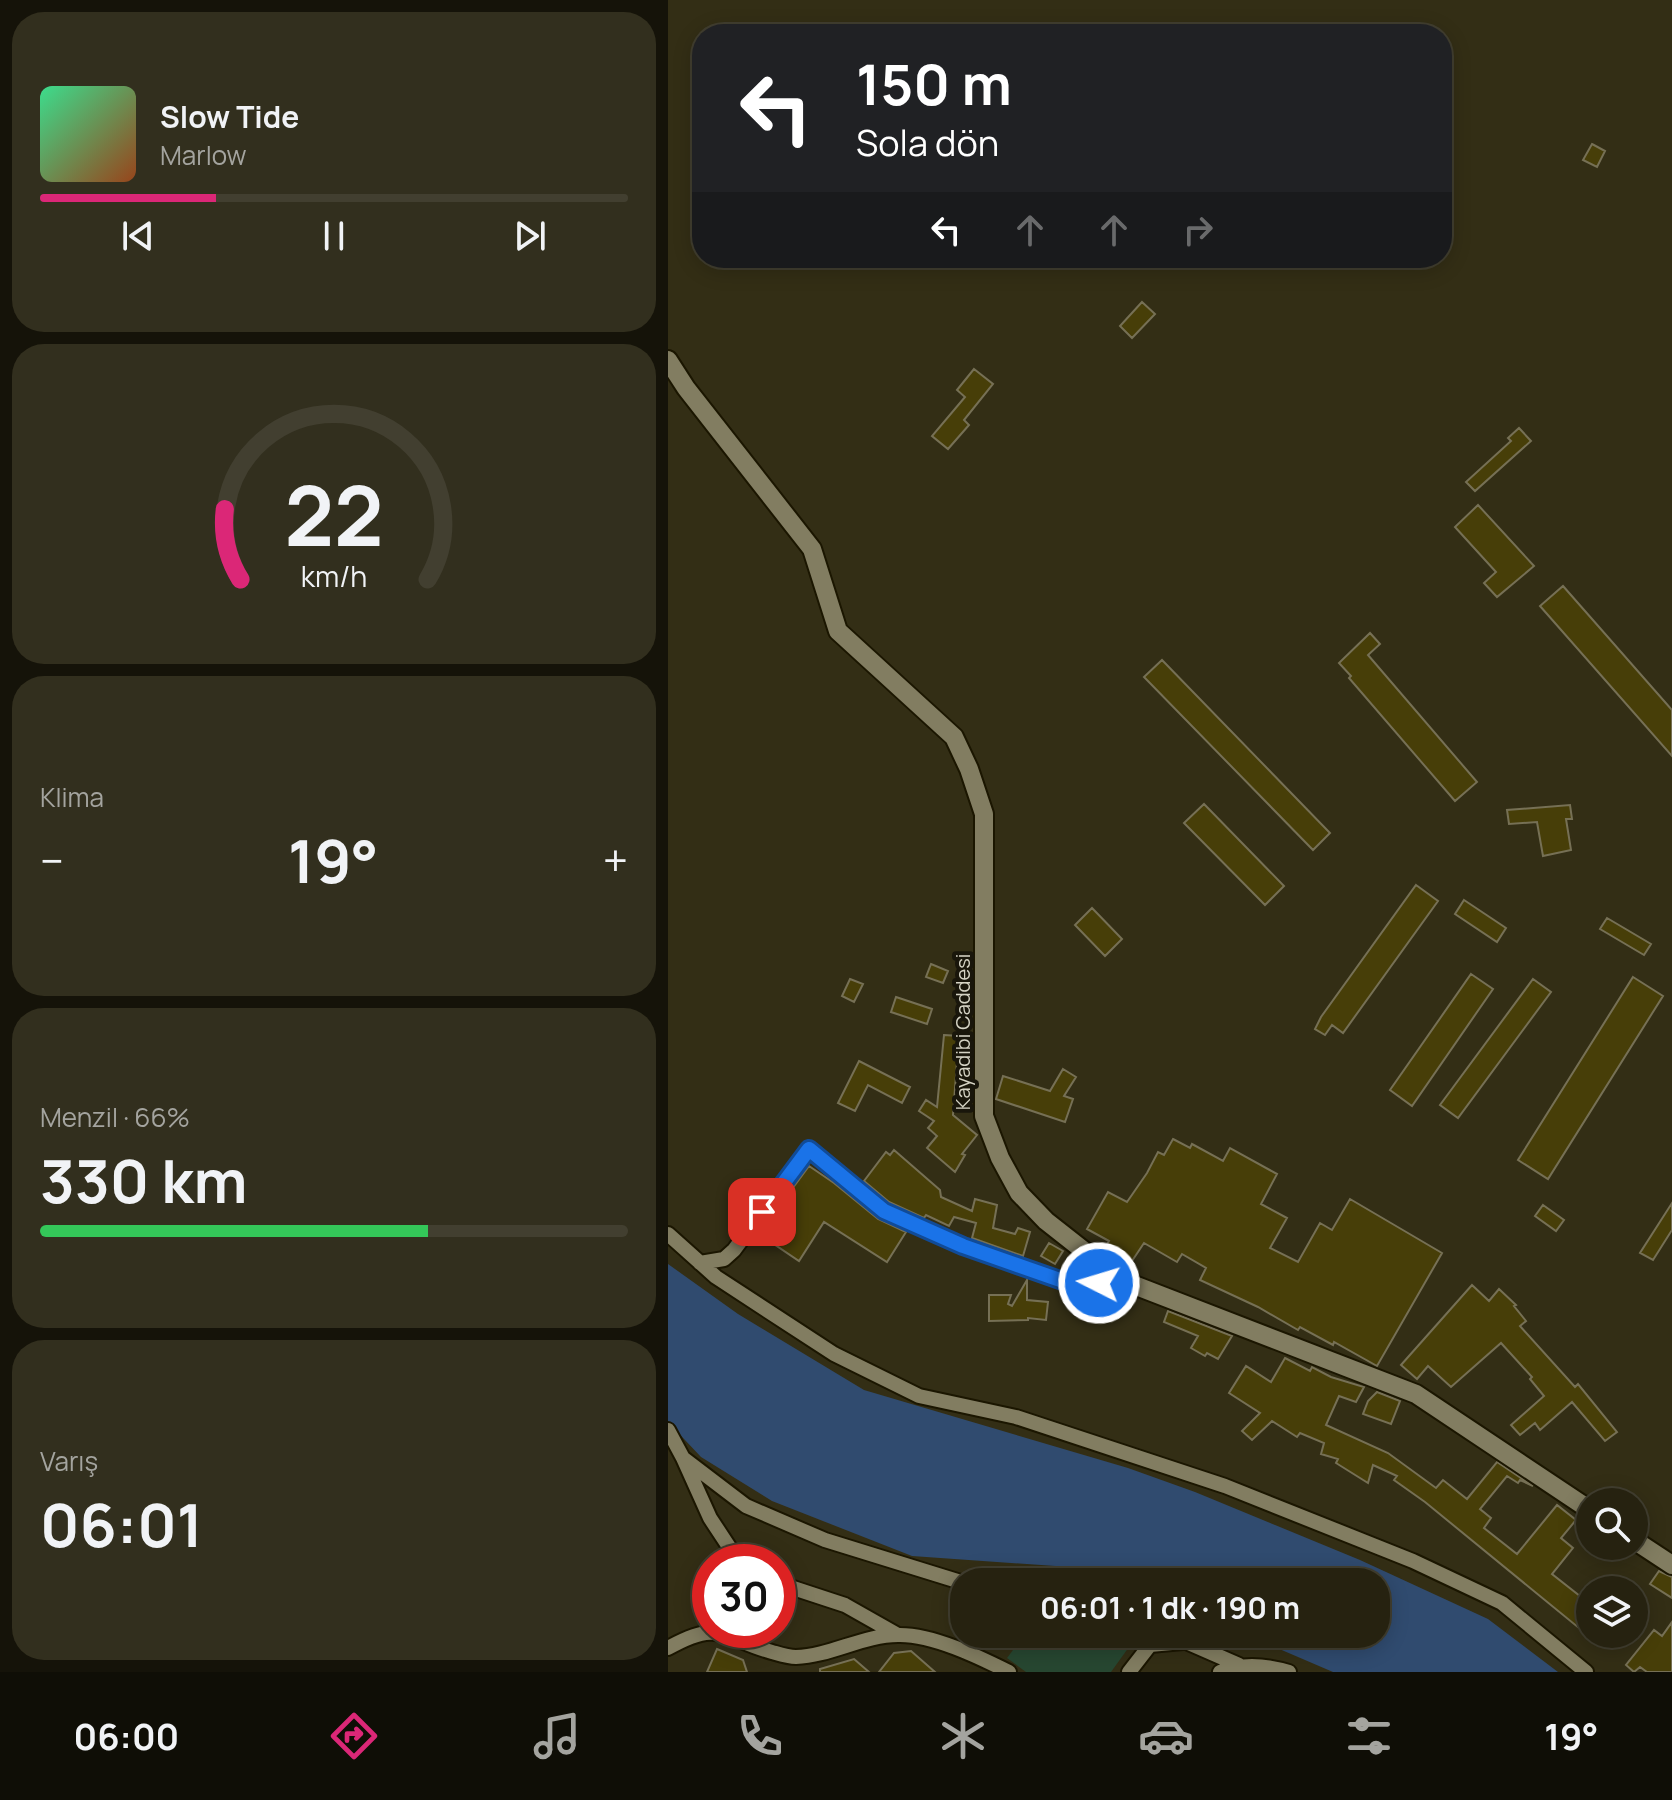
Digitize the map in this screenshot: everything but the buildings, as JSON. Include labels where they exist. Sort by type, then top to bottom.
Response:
[{"type":"street","name":"Kayadibi Caddesi","points":[[668,360],[686,388],[812,549],[838,631],[954,737],[969,769],[984,814],[984,1116],[1000,1158],[1019,1193],[1046,1221],[1121,1280],[1416,1394],[1576,1501]]},
{"type":"street","points":[[700,1263],[724,1259],[734,1250],[809,1149],[884,1211],[963,1246],[1077,1286],[1121,1280]]},
{"type":"street","points":[[668,1234],[716,1277],[834,1354],[919,1396],[1016,1417],[1210,1481],[1413,1561],[1502,1603],[1586,1672]]},
{"type":"street","points":[[668,1430],[710,1518],[727,1544]]},
{"type":"street","points":[[683,1458],[746,1506],[825,1540],[950,1579]]},
{"type":"street","points":[[1648,1549],[1672,1565]]},
{"type":"street","points":[[796,1589],[845,1605],[898,1635],[924,1639],[988,1668],[1009,1672]]},
{"type":"street","points":[[668,1648],[702,1633],[729,1634],[794,1665],[898,1635]]},
{"type":"street","points":[[1129,1672],[1148,1648]]},
{"type":"street","points":[[1199,1648],[1239,1665],[1289,1672]]},
{"type":"street","points":[[1220,1672],[1239,1665]]},
{"type":"green space","points":[[1014,1648],[1128,1648],[1111,1672],[1026,1672],[1007,1658]]},
{"type":"water","points":[[668,1264],[738,1314],[864,1390],[1128,1468],[1195,1492],[1377,1568],[1084,1568],[912,1556],[772,1501],[701,1457],[668,1422]]},
{"type":"water","points":[[1390,1574],[1488,1619],[1558,1672],[1333,1672],[1277,1648],[1390,1648]]},
{"type":"route","points":[[762,1212],[809,1149],[884,1211],[963,1246],[1077,1286],[1099,1283]]}]
